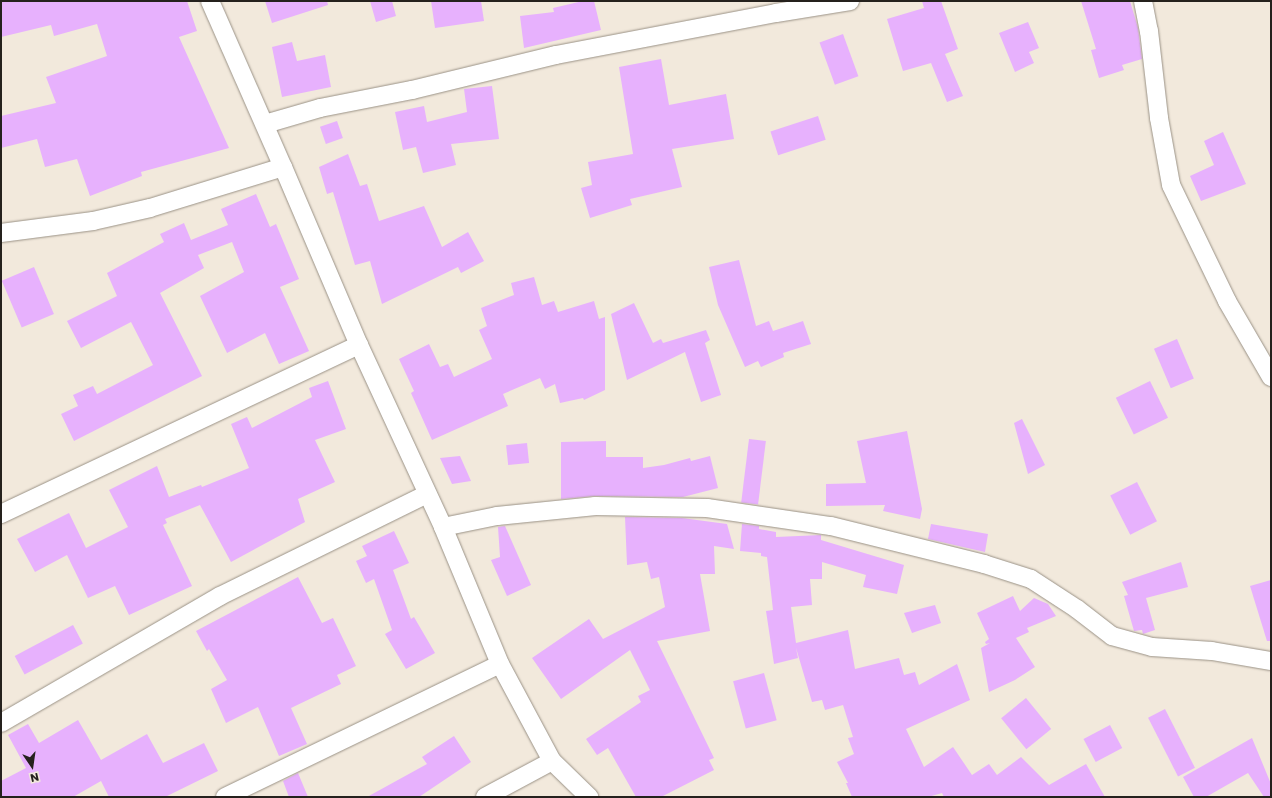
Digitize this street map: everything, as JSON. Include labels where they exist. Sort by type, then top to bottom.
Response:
[{"type":"street","points":[[210,1],[265,124],[359,344],[443,527],[500,664],[552,761],[589,797]]},
{"type":"street","points":[[265,124],[320,108],[412,90],[556,55],[776,13],[850,1]]},
{"type":"street","points":[[1143,1],[1149,31],[1160,118],[1171,184],[1227,301],[1271,377]]},
{"type":"street","points":[[1,233],[93,221],[150,208],[283,167]]},
{"type":"street","points":[[1,514],[359,344]]},
{"type":"street","points":[[1,724],[220,596],[427,494]]},
{"type":"street","points":[[443,527],[497,516],[595,506],[707,508],[831,526],[984,564],[1031,579],[1077,609],[1112,636],[1152,647],[1212,651],[1271,661]]},
{"type":"street","points":[[225,797],[500,664]]},
{"type":"street","points":[[485,797],[552,761]]},
{"type":"building","points":[[1,1],[187,1],[197,31],[179,37],[229,148],[141,172],[142,176],[90,196],[77,159],[45,167],[37,139],[1,148],[1,116],[56,103],[46,77],[107,56],[97,24],[54,36],[51,25],[1,37]]},
{"type":"building","points":[[265,1],[327,1],[328,5],[272,23]]},
{"type":"building","points":[[370,1],[392,1],[396,16],[376,22]]},
{"type":"building","points":[[431,1],[481,1],[484,21],[435,28]]},
{"type":"building","points":[[583,1],[594,1],[601,30],[524,48],[520,16],[554,12],[553,8]]},
{"type":"building","points":[[922,1],[941,1],[958,49],[945,54],[963,96],[947,102],[931,63],[903,71],[887,19],[924,8]]},
{"type":"building","points":[[1081,1],[1130,1],[1138,28],[1142,59],[1122,65],[1124,70],[1099,78],[1091,50],[1096,49]]},
{"type":"building","points":[[1028,22],[1039,48],[1029,52],[1034,63],[1015,72],[999,33]]},
{"type":"building","points":[[843,34],[858,76],[835,85],[820,43]]},
{"type":"building","points":[[292,42],[297,61],[325,55],[331,87],[282,97],[272,47]]},
{"type":"building","points":[[661,59],[669,105],[726,94],[734,139],[672,149],[682,187],[630,199],[632,205],[590,218],[581,188],[592,185],[588,162],[633,154],[619,67]]},
{"type":"building","points":[[492,86],[499,139],[451,144],[456,165],[423,173],[416,147],[403,150],[395,112],[424,106],[427,122],[467,112],[464,89]]},
{"type":"building","points":[[818,116],[826,140],[778,155],[770,131]]},
{"type":"building","points":[[337,121],[343,138],[326,144],[320,127]]},
{"type":"building","points":[[1223,132],[1246,184],[1201,201],[1190,176],[1214,165],[1204,141]]},
{"type":"building","points":[[348,154],[360,186],[367,184],[379,221],[424,206],[442,247],[468,232],[484,261],[461,273],[458,267],[382,304],[370,261],[355,265],[333,192],[327,194],[319,167]]},
{"type":"building","points":[[256,194],[270,227],[276,224],[299,279],[280,287],[309,351],[279,364],[265,333],[227,353],[200,296],[244,272],[232,242],[198,255],[204,268],[160,293],[202,376],[74,441],[61,414],[78,406],[73,395],[93,386],[97,394],[153,365],[131,322],[81,348],[67,321],[117,296],[107,273],[164,242],[160,234],[184,223],[191,240],[228,225],[221,209]]},
{"type":"building","points":[[739,260],[756,326],[769,321],[773,331],[803,321],[811,344],[783,353],[784,357],[761,367],[758,361],[745,367],[718,305],[709,267]]},
{"type":"building","points":[[34,267],[54,314],[22,328],[2,281]]},
{"type":"building","points":[[534,277],[542,305],[554,301],[558,312],[594,301],[599,319],[605,317],[605,390],[584,400],[583,398],[560,403],[555,384],[545,389],[540,378],[503,394],[508,406],[432,440],[411,393],[414,391],[399,359],[429,344],[440,367],[448,364],[454,377],[492,359],[479,330],[487,326],[481,308],[514,295],[511,283]]},
{"type":"building","points":[[634,303],[653,343],[661,339],[663,343],[706,330],[710,340],[705,343],[721,395],[701,402],[685,352],[627,380],[611,314]]},
{"type":"building","points":[[1177,339],[1194,379],[1171,388],[1154,349]]},
{"type":"building","points":[[328,381],[346,429],[315,440],[335,482],[298,499],[305,522],[231,562],[200,505],[165,519],[167,523],[163,525],[192,586],[129,615],[115,586],[88,598],[67,555],[35,572],[17,539],[69,513],[86,548],[128,527],[109,490],[157,466],[169,497],[201,485],[202,487],[249,468],[231,424],[247,417],[252,428],[312,397],[309,388]]},
{"type":"building","points":[[1150,381],[1168,418],[1134,435],[1116,398]]},
{"type":"building","points":[[1022,419],[1045,465],[1028,474],[1014,423]]},
{"type":"building","points":[[907,431],[922,509],[920,519],[883,511],[885,505],[826,506],[826,484],[866,483],[857,441]]},
{"type":"building","points":[[749,439],[766,441],[758,505],[741,503]]},
{"type":"building","points":[[606,441],[606,457],[643,457],[643,468],[664,465],[690,458],[691,461],[710,456],[718,488],[683,497],[595,496],[561,499],[561,442]]},
{"type":"building","points":[[527,443],[529,463],[508,465],[506,445]]},
{"type":"building","points":[[460,456],[471,481],[452,484],[440,458]]},
{"type":"building","points":[[1137,482],[1157,521],[1130,535],[1110,496]]},
{"type":"building","points":[[625,517],[682,518],[727,524],[734,549],[714,546],[715,574],[700,574],[710,631],[657,641],[714,758],[709,760],[714,770],[661,797],[636,797],[608,748],[597,755],[586,739],[641,702],[638,696],[650,690],[630,650],[561,699],[532,658],[589,619],[603,639],[665,607],[659,577],[651,579],[647,562],[627,565]]},
{"type":"building","points":[[742,524],[759,526],[759,529],[776,532],[776,537],[821,535],[821,540],[904,565],[897,594],[863,587],[866,575],[822,562],[822,579],[810,579],[812,605],[791,607],[796,643],[848,630],[855,669],[899,658],[904,675],[915,672],[919,685],[957,664],[970,700],[906,729],[924,767],[953,747],[972,775],[989,764],[997,775],[1021,757],[1049,785],[1086,764],[1105,797],[944,797],[942,793],[928,797],[852,797],[846,783],[848,783],[837,762],[854,754],[848,738],[853,737],[843,705],[825,710],[822,700],[812,702],[796,648],[798,658],[774,664],[766,611],[773,610],[767,557],[761,556],[761,553],[740,551]]},
{"type":"building","points":[[931,524],[988,534],[985,552],[928,539]]},
{"type":"building","points":[[505,526],[531,585],[507,596],[491,560],[500,557],[498,527]]},
{"type":"building","points":[[394,531],[409,563],[393,570],[411,619],[414,617],[435,653],[406,669],[385,634],[392,630],[374,579],[366,583],[356,561],[367,556],[362,546]]},
{"type":"building","points":[[1181,562],[1188,587],[1146,598],[1155,630],[1143,634],[1142,630],[1134,631],[1124,596],[1128,595],[1122,582]]},
{"type":"building","points":[[298,577],[322,623],[333,618],[356,666],[337,675],[341,684],[291,708],[307,744],[279,756],[258,707],[226,723],[211,689],[227,680],[209,649],[207,651],[196,631]]},
{"type":"building","points":[[1271,580],[1271,641],[1267,641],[1250,586]]},
{"type":"building","points":[[1013,596],[1020,611],[1034,598],[1048,604],[1056,616],[1027,628],[1029,632],[1016,638],[1035,667],[1015,680],[989,692],[981,648],[990,643],[986,644],[985,642],[989,639],[977,613]]},
{"type":"building","points":[[935,605],[941,623],[912,633],[904,613]]},
{"type":"building","points":[[73,625],[83,644],[25,675],[15,656]]},
{"type":"building","points":[[764,673],[777,720],[746,729],[733,681]]},
{"type":"building","points":[[1026,698],[1051,729],[1026,749],[1001,718]]},
{"type":"building","points":[[1165,709],[1195,768],[1178,776],[1148,718]]},
{"type":"building","points":[[78,720],[101,760],[147,734],[163,763],[204,743],[218,771],[165,797],[109,797],[101,781],[73,797],[1,797],[1,781],[26,768],[8,735],[28,724],[39,743]]},
{"type":"building","points":[[1110,725],[1122,748],[1096,762],[1084,739]]},
{"type":"building","points":[[454,736],[471,762],[419,797],[367,797],[427,764],[422,757]]},
{"type":"building","points":[[1252,738],[1271,784],[1271,797],[1264,797],[1248,773],[1206,797],[1194,797],[1183,777]]},
{"type":"building","points":[[298,773],[308,797],[289,797],[283,781]]}]
